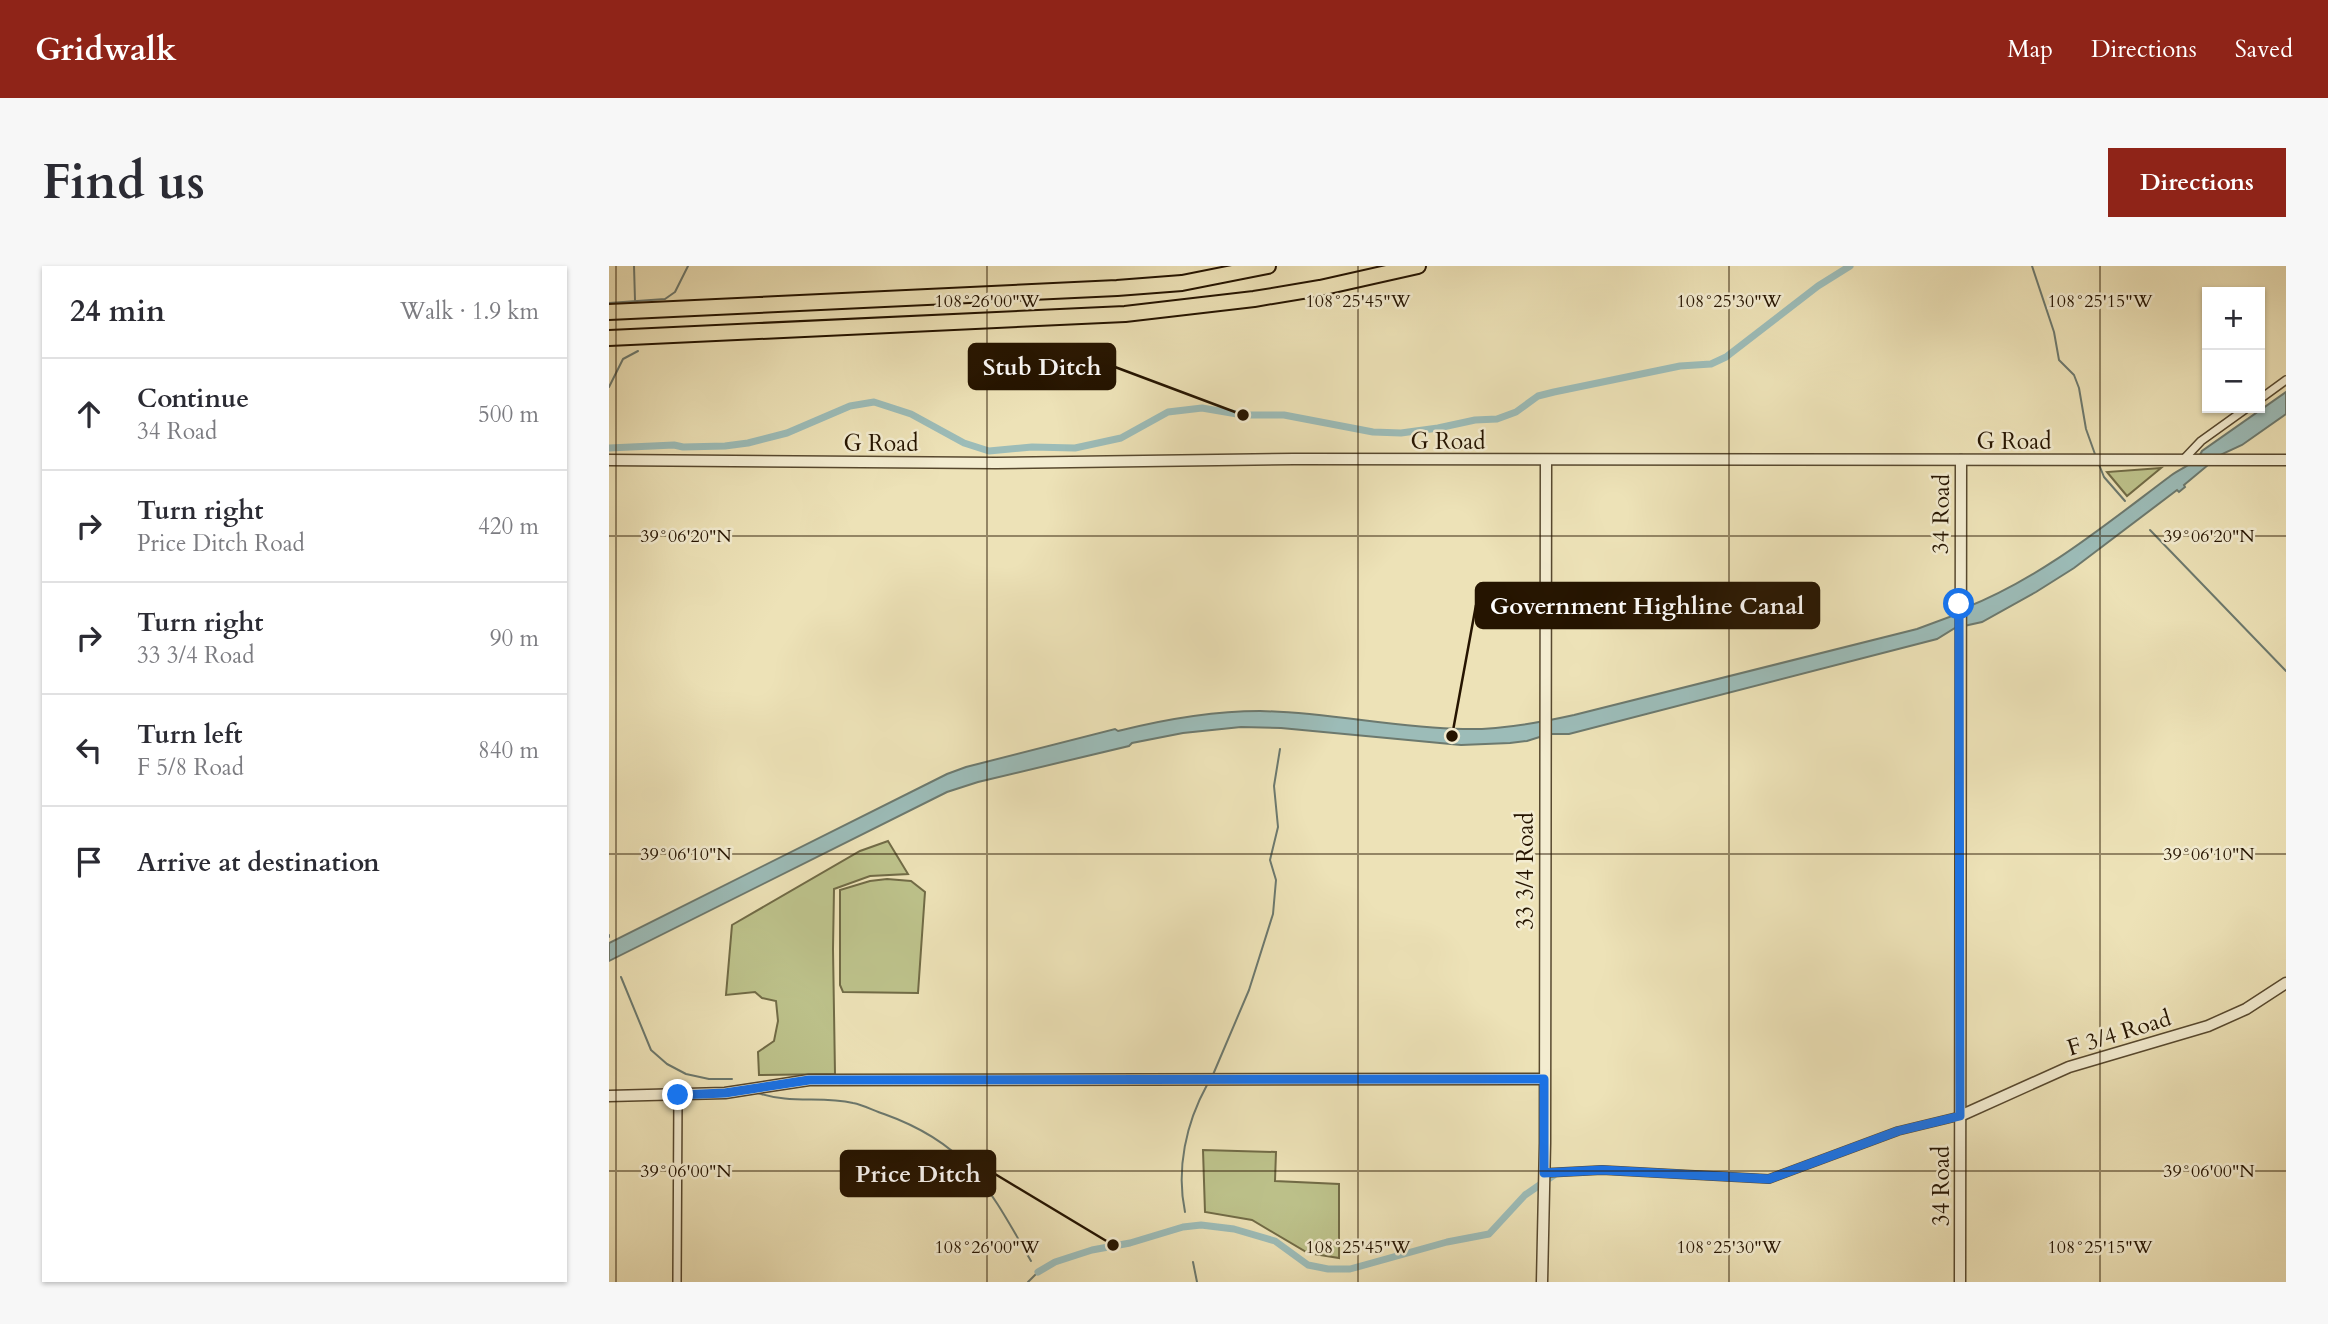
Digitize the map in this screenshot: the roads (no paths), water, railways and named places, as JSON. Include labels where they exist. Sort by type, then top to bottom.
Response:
[{"type":"highway","points":[[609,312],[1182,284],[1268,266]]},
{"type":"highway","points":[[609,338],[1125,314],[1254,299],[1320,288],[1418,266]]},
{"type":"street","points":[[2265,395],[2286,380]]},
{"type":"street","points":[[2188,460],[2201,441],[2240,413]]},
{"type":"street","name":"G Road","points":[[609,460],[983,463],[1281,459],[2286,460]]},
{"type":"street","name":"34 Road","points":[[1960,1282],[1961,460]]},
{"type":"street","name":"33 3/4 Road","points":[[1542,1282],[1546,461]]},
{"type":"street","name":"F 3/4 Road","points":[[1960,1116],[2099,1056],[2230,1018],[2286,983]]},
{"type":"street","points":[[609,1096],[725,1093],[809,1080],[1544,1079]]},
{"type":"street","points":[[677,1282],[678,1095]]},
{"type":"street","points":[[1544,1173],[1602,1170],[1769,1179],[1898,1131],[1960,1116]]},
{"type":"water","points":[[2286,392],[2286,414],[2242,445],[2220,455],[2179,492],[2177,490],[2074,568],[1982,622],[1955,628],[1937,639],[1569,734],[1549,734],[1527,741],[1461,745],[1281,728],[1241,727],[1183,733],[1132,743],[1129,746],[947,792],[609,961],[609,943],[947,774],[1115,729],[1118,731],[1171,719],[1242,711],[1311,714],[1438,728],[1505,727],[1574,715],[1917,629],[1963,612],[1965,608],[2020,582],[2046,566],[2256,413],[2265,413],[2265,407]]},
{"type":"waterway","points":[[634,266],[635,300]]},
{"type":"waterway","points":[[609,303],[665,299],[675,292],[688,266]]},
{"type":"waterway","points":[[609,448],[725,446],[748,443],[787,433],[850,406],[874,402],[911,414],[964,443],[989,451],[1032,447],[1075,448],[1121,438],[1168,412],[1202,408],[1243,415],[1284,415],[1373,432],[1401,433],[1438,428],[1475,420],[1497,419],[1516,412],[1538,396],[1554,392],[1680,366],[1711,364],[1726,357],[1818,286],[1850,266]]},
{"type":"waterway","points":[[2032,266],[2054,332],[2059,360],[2074,375],[2079,388],[2086,429],[2096,457]]},
{"type":"waterway","points":[[609,387],[623,359],[638,351]]},
{"type":"waterway","points":[[2098,462],[2104,477],[2125,501]]},
{"type":"waterway","points":[[2150,530],[2286,671]]},
{"type":"waterway","points":[[1212,1077],[1249,990],[1273,914],[1276,880],[1270,860],[1278,827],[1274,786],[1280,749]]},
{"type":"waterway","points":[[621,977],[651,1050],[667,1064],[686,1074],[709,1079],[732,1079]]},
{"type":"waterway","points":[[1185,1212],[1182,1163],[1193,1115],[1207,1085]]},
{"type":"waterway","points":[[758,1093],[782,1098],[857,1104],[913,1126],[937,1139],[956,1154],[988,1190],[1031,1261]]},
{"type":"waterway","points":[[1038,1272],[1055,1262],[1092,1250],[1201,1225],[1234,1229],[1275,1241],[1308,1265],[1350,1269],[1447,1242],[1489,1234],[1525,1195],[1554,1175]]},
{"type":"waterway","points":[[1193,1262],[1197,1282]]},
{"type":"waterway","points":[[1028,1282],[1038,1272]]},
{"type":"place","name":"Stub Ditch","points":[[1243,415]]},
{"type":"place","name":"Government Highline Canal","points":[[1452,736]]},
{"type":"place","name":"Price Ditch","points":[[1113,1245]]}]
